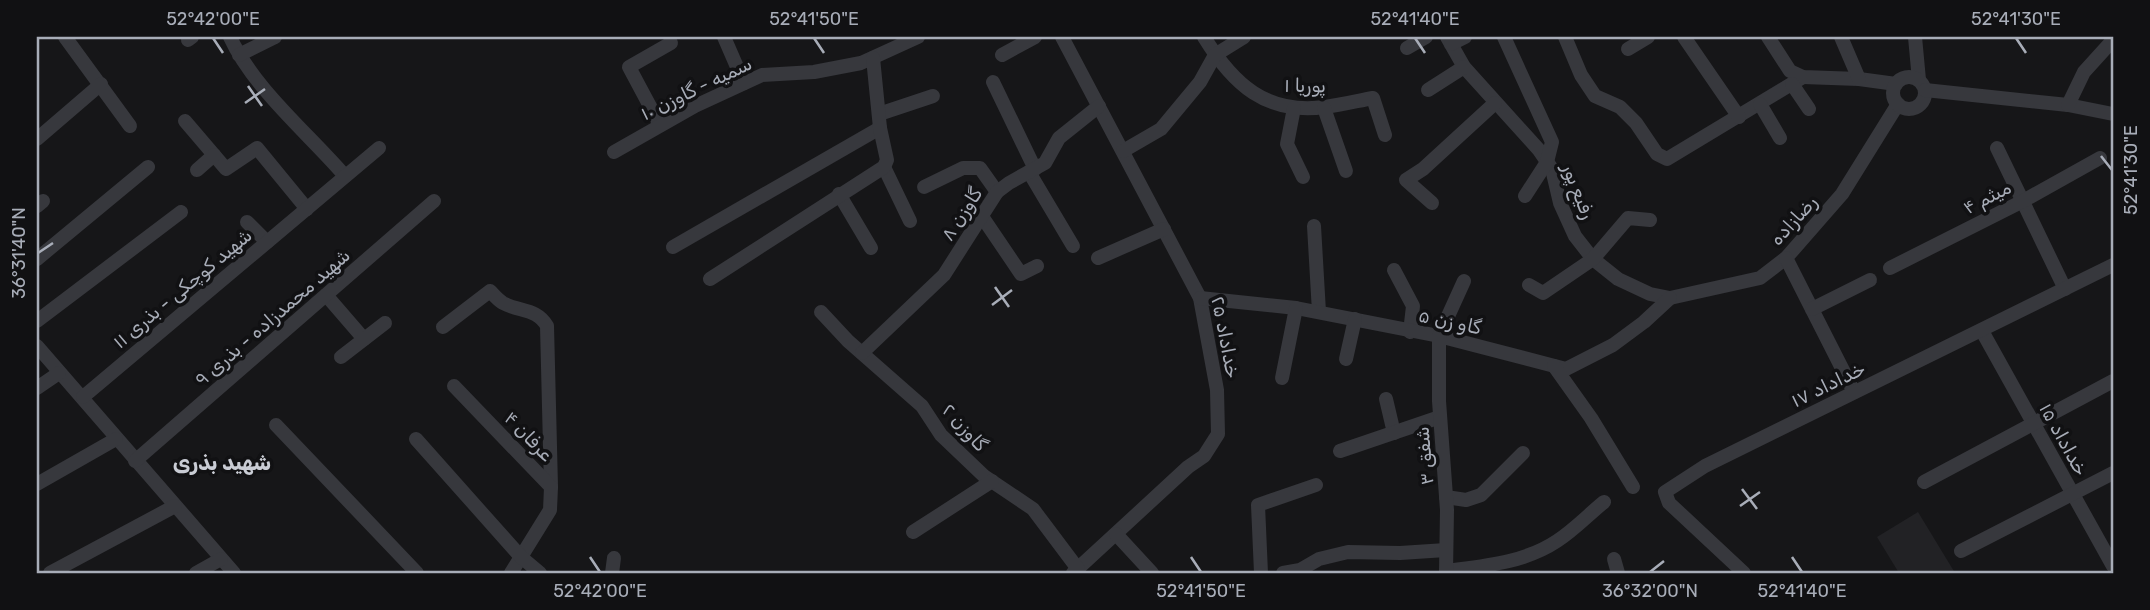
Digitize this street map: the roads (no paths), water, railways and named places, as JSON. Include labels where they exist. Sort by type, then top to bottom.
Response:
[{"type":"street","points":[[65,37],[130,125]]},
{"type":"street","points":[[230,37],[239,55],[281,107],[345,176]]},
{"type":"street","points":[[239,55],[275,37]]},
{"type":"street","points":[[724,37],[744,83]]},
{"type":"street","name":"سمیه - گاوزن ۱۰","points":[[614,152],[695,106],[762,75],[814,72],[861,63],[918,37]]},
{"type":"street","points":[[1002,55],[1035,37]]},
{"type":"street","name":"خداداد ۲۵","points":[[1062,37],[1200,298],[1217,390],[1218,434],[1205,456],[1188,467],[1075,571]]},
{"type":"street","name":"پوریا ۱","points":[[1203,37],[1241,86],[1269,103],[1294,108],[1324,108],[1373,98],[1385,135]]},
{"type":"street","points":[[1123,151],[1161,129],[1200,82],[1215,55],[1244,37]]},
{"type":"street","points":[[1407,48],[1426,37]]},
{"type":"street","points":[[1449,41],[1465,37]]},
{"type":"street","points":[[1504,37],[1552,142],[1547,162],[1525,196]]},
{"type":"street","points":[[1565,37],[1581,75],[1595,96],[1620,107],[1636,123],[1657,154],[1667,159],[1797,81],[1859,79],[1896,84],[1907,77],[1922,85],[2068,105],[2113,114]]},
{"type":"street","points":[[1628,49],[1648,37]]},
{"type":"street","points":[[1684,37],[1739,117]]},
{"type":"street","points":[[1769,37],[1797,81],[1809,109]]},
{"type":"street","points":[[1841,37],[1859,79]]},
{"type":"street","points":[[1896,84],[1894,94],[1898,104],[1904,108],[1917,107],[1925,97],[1915,37]]},
{"type":"street","points":[[2068,105],[2084,72],[2113,40]]},
{"type":"street","name":"رفیع پور","points":[[1449,41],[1464,67],[1539,150],[1552,169],[1560,203],[1575,236],[1593,259],[1618,279],[1650,294],[1670,298]]},
{"type":"street","points":[[660,125],[629,67],[671,43]]},
{"type":"street","points":[[710,279],[884,167],[887,160],[873,58]]},
{"type":"street","points":[[1428,90],[1464,67]]},
{"type":"street","points":[[993,82],[1032,171],[1073,246]]},
{"type":"street","points":[[37,139],[101,84]]},
{"type":"street","points":[[673,247],[880,121],[933,96]]},
{"type":"street","points":[[1432,203],[1406,180],[1423,169],[1495,103]]},
{"type":"street","points":[[1760,104],[1780,138]]},
{"type":"street","name":"رضازاده","points":[[1670,298],[1760,278],[1786,258],[1842,194],[1898,104]]},
{"type":"street","name":"گاوزن ۸","points":[[862,353],[944,275],[997,192],[1045,163],[1059,138],[1098,106]]},
{"type":"street","points":[[1294,108],[1287,144],[1303,177]]},
{"type":"street","points":[[1324,108],[1346,171]]},
{"type":"street","points":[[185,121],[226,169],[257,148],[307,209]]},
{"type":"street","name":"شهید کوچکی - بذری ۱۱","points":[[83,397],[379,148]]},
{"type":"street","points":[[1997,148],[2065,289]]},
{"type":"street","points":[[197,170],[214,155]]},
{"type":"street","name":"میثم ۴","points":[[1890,268],[2023,201],[2100,158]]},
{"type":"street","points":[[37,259],[148,167]]},
{"type":"street","points":[[884,167],[910,221]]},
{"type":"street","points":[[924,187],[963,168],[980,168],[997,192]]},
{"type":"street","points":[[839,194],[871,248]]},
{"type":"street","name":"شهید محمدزاده - بذری ۹","points":[[135,461],[434,201]]},
{"type":"street","points":[[37,321],[181,212]]},
{"type":"street","points":[[981,215],[1021,274],[1037,266]]},
{"type":"street","points":[[1529,285],[1543,293],[1593,259],[1628,218],[1650,220]]},
{"type":"street","points":[[247,222],[267,242]]},
{"type":"street","points":[[1314,226],[1319,312]]},
{"type":"street","points":[[1098,258],[1164,229]]},
{"type":"street","points":[[1786,258],[1854,392]]},
{"type":"street","name":"خداداد ۱۷","points":[[1744,573],[1669,503],[1665,492],[1705,466],[2113,265]]},
{"type":"street","points":[[1394,270],[1413,306],[1410,332]]},
{"type":"street","points":[[1812,309],[1870,279]]},
{"type":"street","points":[[1439,337],[1464,281]]},
{"type":"street","points":[[443,327],[490,291],[503,303],[535,313],[543,319],[547,326],[551,486]]},
{"type":"street","points":[[326,295],[364,339]]},
{"type":"street","name":"گاو زن ۵","points":[[1200,298],[1296,307],[1439,337],[1566,369],[1613,345],[1670,298]]},
{"type":"street","points":[[1282,378],[1296,307]]},
{"type":"street","name":"گاوزن ۲","points":[[821,312],[922,407],[941,435],[992,481],[1033,509],[1075,571]]},
{"type":"street","points":[[1346,359],[1355,320]]},
{"type":"street","points":[[341,357],[385,323]]},
{"type":"street","name":"خداداد ۱۵","points":[[1982,331],[2113,566]]},
{"type":"street","name":"شفق ۳","points":[[1439,337],[1440,417],[1446,497],[1446,572]]},
{"type":"street","points":[[37,346],[234,573]]},
{"type":"street","points":[[1554,366],[1591,418],[1633,487]]},
{"type":"street","points":[[37,388],[59,373]]},
{"type":"street","points":[[1924,482],[2113,381]]},
{"type":"street","name":"عرفان ۴","points":[[454,386],[551,486],[550,510],[511,573]]},
{"type":"street","points":[[1386,399],[1394,433]]},
{"type":"street","points":[[1340,451],[1440,417]]},
{"type":"street","points":[[276,425],[417,573]]},
{"type":"street","points":[[37,484],[116,439]]},
{"type":"street","points":[[416,439],[521,556],[540,573]]},
{"type":"street","points":[[1446,497],[1466,500],[1480,495],[1522,453]]},
{"type":"street","points":[[1961,551],[2113,473]]},
{"type":"street","points":[[913,532],[992,481]]},
{"type":"street","points":[[1261,573],[1258,505],[1316,485]]},
{"type":"street","points":[[1446,572],[1504,563],[1535,553],[1558,540],[1604,502]]},
{"type":"street","points":[[50,573],[175,506]]},
{"type":"street","points":[[1116,534],[1152,573]]},
{"type":"street","points":[[1283,573],[1300,570],[1319,559],[1348,552],[1446,550]]},
{"type":"street","points":[[1328,557],[1331,573]]},
{"type":"street","points":[[612,573],[614,558]]},
{"type":"street","points":[[196,573],[221,559]]},
{"type":"street","points":[[1614,559],[1618,573]]},
{"type":"district","name":"شهید بذری","points":[[222,463]]}]
